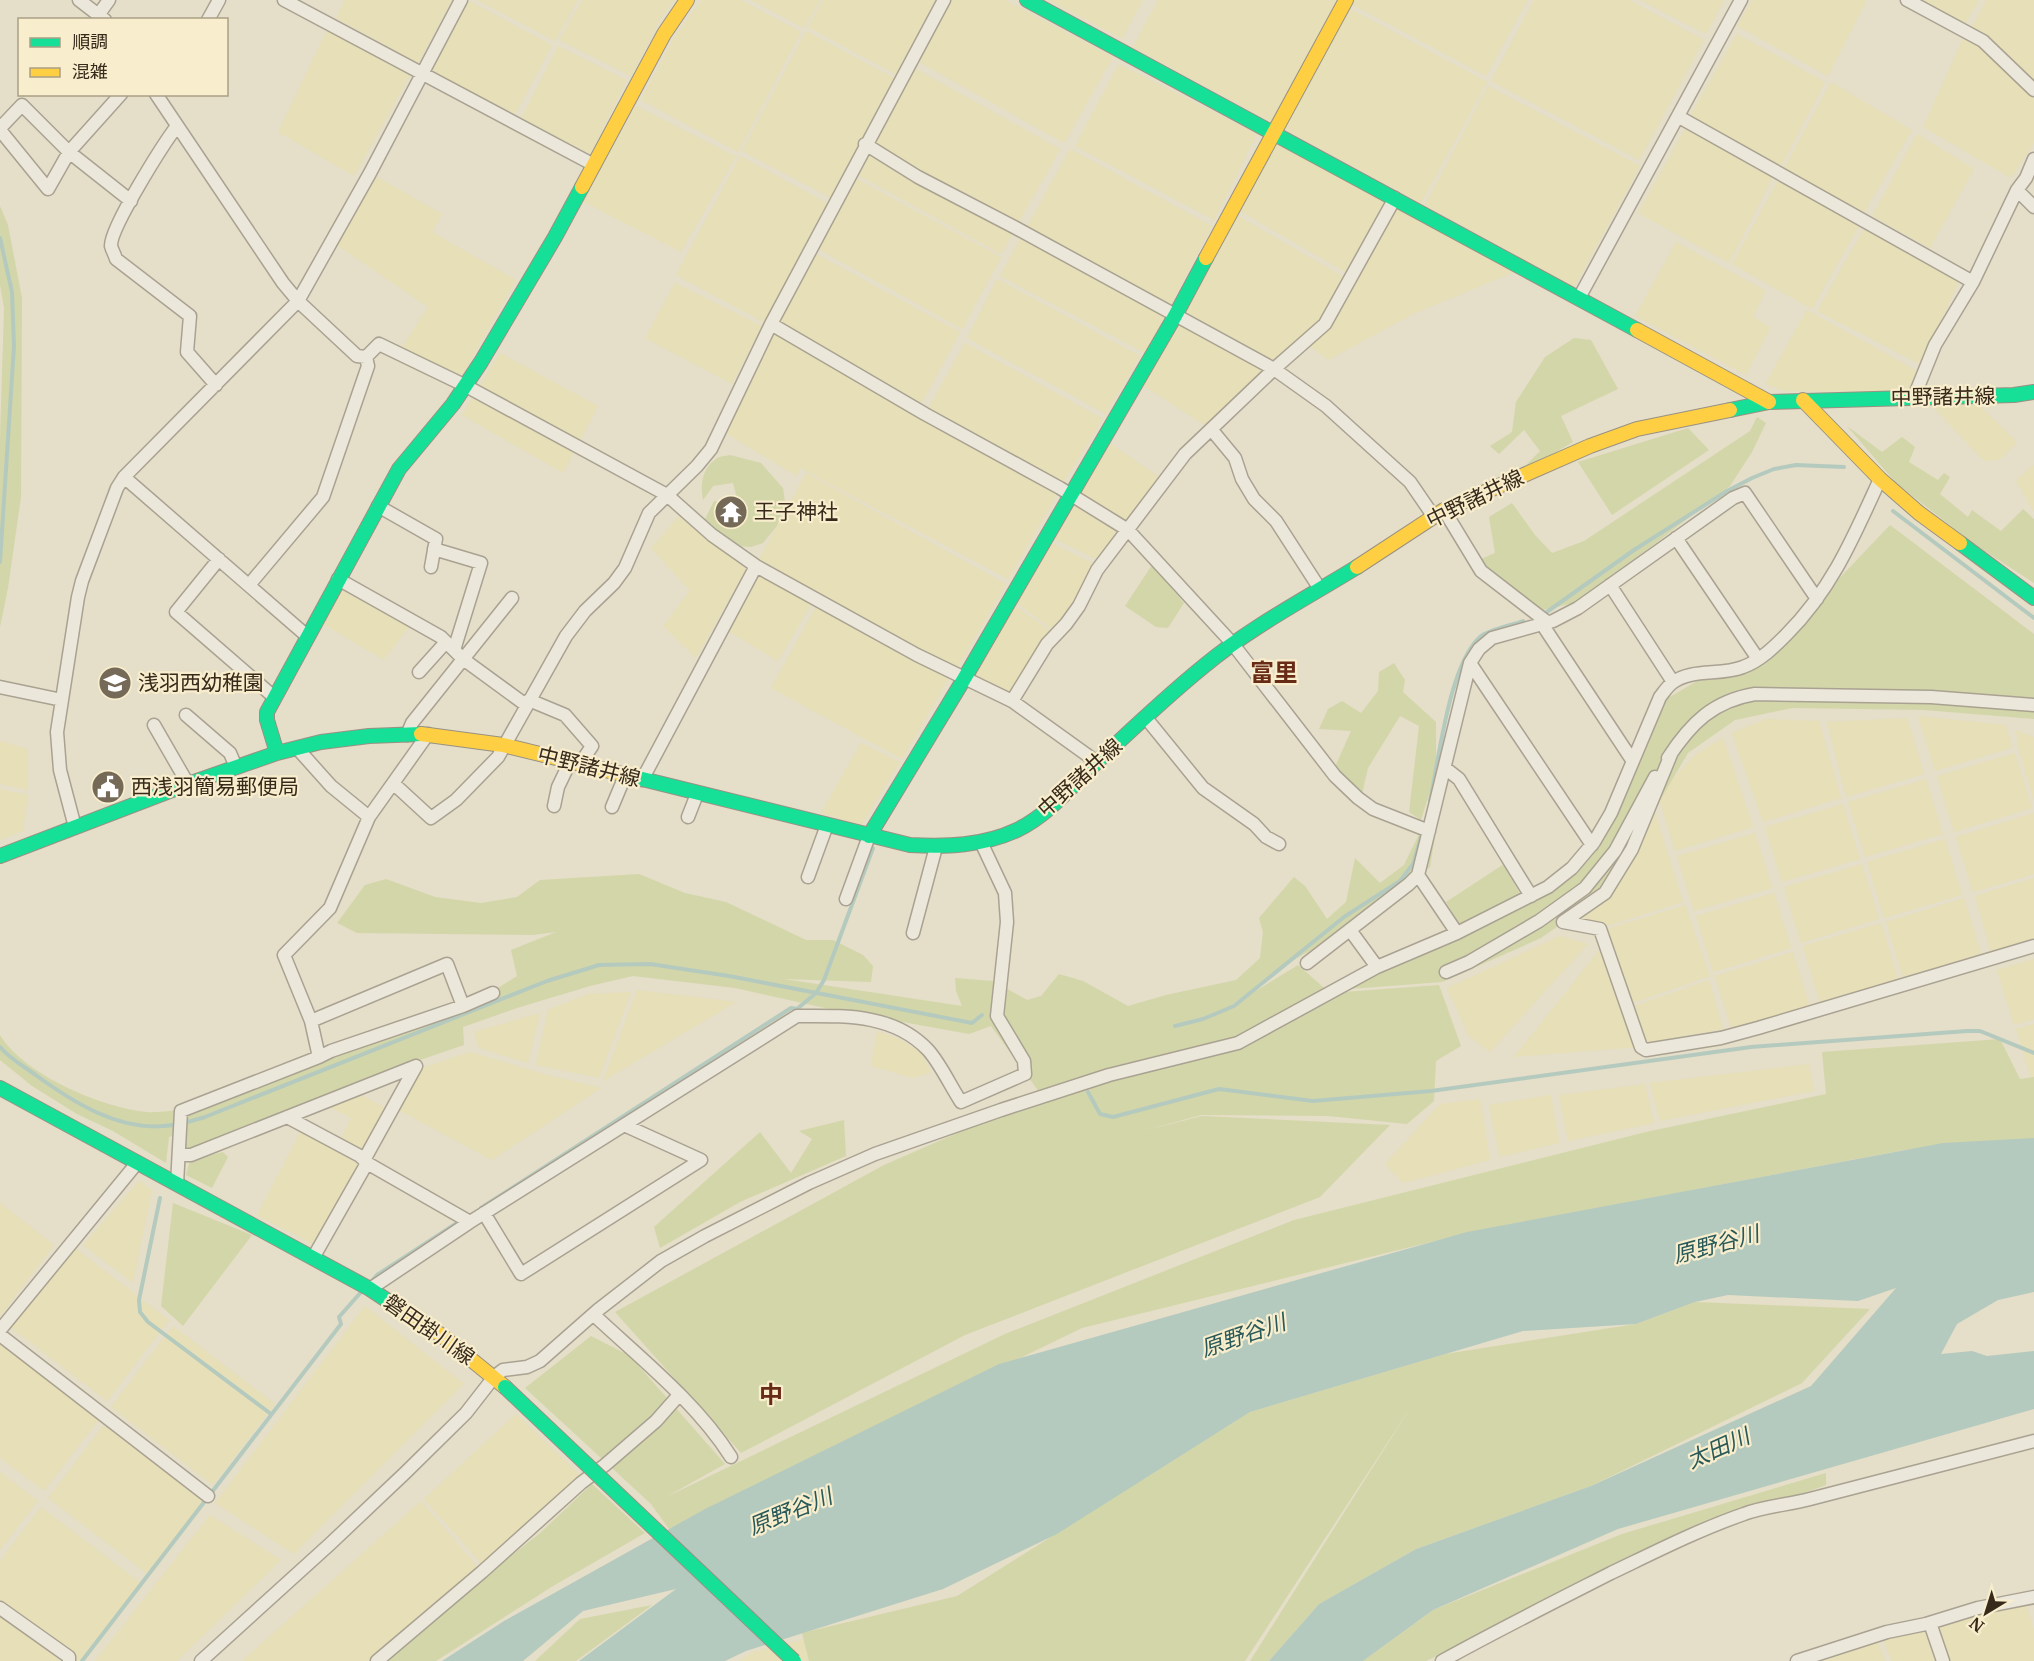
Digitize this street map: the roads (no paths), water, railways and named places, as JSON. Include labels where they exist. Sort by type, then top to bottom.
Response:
[{"type":"main road","points":[[277,753],[267,720],[267,712],[338,579],[399,470],[466,386],[555,237],[664,34],[687,0]]},
{"type":"main road","points":[[1027,0],[1769,402]]},
{"type":"main road","points":[[869,836],[964,679],[1175,316],[1346,0]]},
{"type":"main road","name":"中野諸井線","points":[[0,856],[188,784],[277,753],[330,741],[428,734],[503,745],[910,845],[936,847],[981,842],[1017,830],[1046,812],[1097,762],[1232,643],[1439,514],[1590,446],[1637,429],[1769,402],[2014,395],[2034,392]]},
{"type":"main road","points":[[1803,400],[1880,479],[1919,513],[2034,598]]},
{"type":"main road","name":"磐田掛川線","points":[[0,1088],[370,1288],[441,1335],[505,1387],[794,1661]]},
{"type":"street","points":[[79,0],[102,17],[109,0]]},
{"type":"street","points":[[209,18],[219,0]]},
{"type":"street","points":[[284,0],[594,165]]},
{"type":"street","points":[[75,827],[60,770],[57,732],[82,581],[117,488],[123,477],[298,301],[370,172],[460,0]]},
{"type":"street","points":[[394,784],[431,818],[456,800],[498,756],[566,636],[585,611],[625,568],[649,513],[697,466],[711,448],[771,324],[865,144],[944,0]]},
{"type":"street","points":[[1578,298],[1742,0]]},
{"type":"street","points":[[1907,0],[1983,41],[2034,90]]},
{"type":"street","points":[[119,96],[69,152],[48,189],[0,129],[22,105],[69,152],[131,201]]},
{"type":"street","points":[[162,98],[177,126],[283,283],[298,301],[357,356],[366,357]]},
{"type":"street","points":[[1679,117],[1973,282]]},
{"type":"street","points":[[177,126],[158,151],[115,230],[111,244],[116,259],[190,316],[187,352],[216,385]]},
{"type":"street","points":[[865,144],[918,177],[1274,369],[1326,406],[1410,482],[1439,514],[1481,572],[1544,623],[1632,760]]},
{"type":"street","points":[[1914,397],[1935,345],[1973,282],[2034,159]]},
{"type":"street","points":[[2017,190],[2034,207]]},
{"type":"street","points":[[1012,701],[1047,644],[1079,606],[1097,570],[1185,454],[1325,324],[1395,198]]},
{"type":"street","points":[[771,324],[1128,530],[1232,643],[1342,782],[1373,809],[1426,830]]},
{"type":"street","points":[[366,357],[379,344],[466,386],[667,495],[712,535],[756,566],[964,679],[1012,701],[1097,762]]},
{"type":"street","points":[[249,585],[322,497],[368,366],[366,357]]},
{"type":"street","points":[[1211,429],[1235,458],[1242,479],[1254,499],[1276,520],[1320,589]]},
{"type":"street","points":[[123,477],[308,636]]},
{"type":"street","points":[[203,1660],[405,1473],[466,1413],[494,1377],[503,1370],[527,1367],[540,1361],[661,1261],[809,1183],[875,1154],[1109,1075],[1238,1043],[1377,967],[1457,933],[1548,887],[1572,868],[1592,845],[1611,813],[1660,697],[1673,682],[1694,674],[1723,672],[1743,667],[1775,646],[1817,599],[1842,561],[1880,479]]},
{"type":"street","points":[[1307,963],[1410,884],[1418,874],[1426,830],[1470,663],[1479,649],[1492,638],[1544,623],[1578,608],[1732,498],[1745,493],[1817,599]]},
{"type":"street","points":[[378,506],[436,539],[431,567]]},
{"type":"street","points":[[1676,538],[1758,659]]},
{"type":"street","points":[[419,672],[450,646],[481,563],[434,549]]},
{"type":"street","points":[[219,559],[176,612],[274,697]]},
{"type":"street","points":[[642,780],[756,566]]},
{"type":"street","points":[[338,579],[428,628],[463,659],[528,703],[565,716],[592,746],[575,763],[558,787],[554,806]]},
{"type":"street","points":[[1610,585],[1673,682]]},
{"type":"street","points":[[407,735],[412,723],[512,598]]},
{"type":"street","points":[[1470,663],[1592,845]]},
{"type":"street","points":[[0,687],[62,700]]},
{"type":"street","points":[[1446,972],[1469,962],[1539,921],[1585,888],[1615,851],[1655,777],[1697,719],[1736,697],[1755,694],[1931,697],[2034,705]]},
{"type":"street","points":[[186,715],[230,753],[236,767]]},
{"type":"street","points":[[1146,718],[1203,788],[1254,824],[1266,837],[1279,844]]},
{"type":"street","points":[[154,725],[188,784]]},
{"type":"street","points":[[319,1056],[311,1021],[284,955],[330,908],[369,817],[428,734]]},
{"type":"street","points":[[297,748],[331,786],[369,817]]},
{"type":"street","points":[[1672,752],[1632,849],[1605,893],[1563,922],[1600,928],[1641,1047],[1646,1050],[1721,1038],[2034,946]]},
{"type":"street","points":[[1444,768],[1459,779],[1531,896]]},
{"type":"street","points":[[612,807],[625,776]]},
{"type":"street","points":[[688,817],[697,794]]},
{"type":"street","points":[[808,877],[827,825]]},
{"type":"street","points":[[846,899],[869,836]]},
{"type":"street","points":[[370,1288],[483,1213],[797,1016],[853,1016],[899,1027],[929,1051],[961,1102],[1025,1074],[1024,1061],[997,1016],[1007,922],[1005,893],[981,842]]},
{"type":"street","points":[[913,933],[936,847]]},
{"type":"street","points":[[1418,874],[1457,933]]},
{"type":"street","points":[[1350,930],[1377,967]]},
{"type":"street","points":[[311,1021],[447,964],[462,1006]]},
{"type":"street","points":[[177,1184],[182,1112],[331,1051],[493,993]]},
{"type":"street","points":[[179,1155],[191,1155],[416,1066],[313,1258]]},
{"type":"street","points":[[287,1117],[360,1156],[365,1162],[470,1222]]},
{"type":"street","points":[[483,1213],[521,1274],[701,1160],[624,1125]]},
{"type":"street","points":[[0,1330],[137,1163]]},
{"type":"street","points":[[594,1315],[679,1395],[722,1442],[731,1457]]},
{"type":"street","points":[[0,1335],[208,1496]]},
{"type":"street","points":[[377,1661],[482,1572],[581,1483],[656,1421],[679,1395]]},
{"type":"street","points":[[1442,1661],[1513,1622],[1639,1560],[1746,1513],[1807,1500],[2034,1441]]},
{"type":"street","points":[[1797,1661],[1887,1632],[1930,1623],[1978,1608],[2034,1597]]},
{"type":"street","points":[[0,1608],[69,1657],[69,1661]]},
{"type":"street","points":[[1930,1623],[1943,1661]]},
{"type":"water","points":[[2034,1138],[2034,1292],[1998,1300],[1957,1324],[1941,1354],[1972,1351],[1987,1356],[2034,1351],[2034,1409],[1618,1529],[1433,1610],[1363,1661],[1269,1661],[1319,1604],[1416,1549],[1591,1486],[1811,1386],[1896,1288],[1858,1301],[1728,1295],[1695,1302],[1636,1324],[1523,1331],[1250,1412],[1057,1534],[943,1589],[746,1651],[725,1661],[579,1661],[676,1589],[583,1611],[523,1661],[442,1661],[504,1621],[705,1509],[999,1364],[1467,1232],[1943,1143]]},
{"type":"waterway","points":[[0,238],[12,292],[14,346],[0,562]]},
{"type":"waterway","points":[[1544,614],[1634,550],[1727,491],[1752,478],[1774,469],[1796,465],[1844,467]]},
{"type":"waterway","points":[[1893,511],[2034,618]]},
{"type":"waterway","points":[[1430,801],[1453,690],[1469,650],[1483,634],[1523,621]]},
{"type":"waterway","points":[[1175,1026],[1203,1019],[1234,1006],[1344,917],[1400,881],[1413,864],[1421,837]]},
{"type":"waterway","points":[[481,1208],[791,1008],[797,1009],[816,993],[824,980],[873,848]]},
{"type":"waterway","points":[[0,1047],[51,1086],[96,1112],[129,1124],[164,1126],[205,1117],[547,981],[599,965],[650,964],[729,976],[972,1023],[982,1015]]},
{"type":"waterway","points":[[1088,1092],[1100,1114],[1113,1117],[1219,1089],[1313,1101],[1431,1091],[1751,1047],[1967,1031],[1980,1031],[2034,1053]]},
{"type":"waterway","points":[[160,1198],[139,1300],[140,1312],[148,1322],[271,1414]]},
{"type":"waterway","points":[[370,1283],[377,1275],[457,1223]]},
{"type":"waterway","points":[[82,1661],[341,1324],[339,1317],[362,1291]]},
{"type":"place","name":"王子神社","points":[[731,512]]},
{"type":"place","name":"浅羽西幼稚園","points":[[115,683]]},
{"type":"place","name":"西浅羽簡易郵便局","points":[[108,787]]},
{"type":"district","name":"富里","points":[[1274,673]]},
{"type":"district","name":"中","points":[[771,1395]]},
{"type":"water label","name":"原野谷川","points":[[1716,1244]]},
{"type":"water label","name":"原野谷川","points":[[1243,1335]]},
{"type":"water label","name":"太田川","points":[[1718,1448]]},
{"type":"water label","name":"原野谷川","points":[[790,1511]]}]
